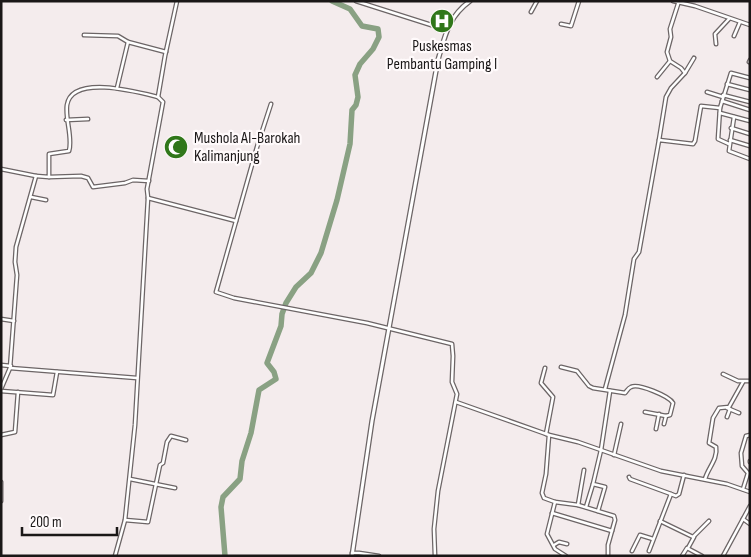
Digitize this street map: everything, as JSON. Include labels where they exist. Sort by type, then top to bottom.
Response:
[{"type":"street","points":[[158,97],[177,1]]},
{"type":"street","points":[[356,1],[447,30]]},
{"type":"street","points":[[379,556],[352,554],[372,421],[438,60],[447,30],[457,12],[470,1]]},
{"type":"street","points":[[531,12],[537,1]]},
{"type":"street","points":[[561,24],[571,26],[579,1]]},
{"type":"street","points":[[673,1],[695,6],[750,25]]},
{"type":"street","points":[[679,2],[670,29],[671,37],[667,52],[670,61],[685,73]]},
{"type":"street","points":[[716,44],[715,34],[729,18]]},
{"type":"street","points":[[734,36],[740,22]]},
{"type":"street","points":[[84,35],[118,36],[128,42],[166,52]]},
{"type":"street","points":[[117,88],[128,42]]},
{"type":"street","points":[[606,389],[625,314],[634,259],[639,252],[650,183],[658,154],[666,97],[694,58]]},
{"type":"street","points":[[657,77],[670,61]]},
{"type":"street","points":[[750,78],[731,73],[720,108],[718,139],[750,146]]},
{"type":"street","points":[[727,84],[750,90]]},
{"type":"street","points":[[49,177],[49,154],[67,152],[70,148],[66,120],[67,102],[76,91],[85,88],[117,88],[158,97],[163,102],[147,193],[138,378],[130,480],[125,520],[115,556]]},
{"type":"street","points":[[707,92],[750,102]]},
{"type":"street","points":[[722,101],[750,110]]},
{"type":"street","points":[[271,104],[216,292],[234,298],[367,323],[452,344],[452,382],[457,394],[438,491],[434,529],[435,556]]},
{"type":"street","points":[[659,140],[693,144],[696,141],[701,106],[720,108]]},
{"type":"street","points":[[720,113],[750,121]]},
{"type":"street","points":[[734,117],[730,152],[750,159]]},
{"type":"street","points":[[66,120],[88,119]]},
{"type":"street","points":[[732,128],[750,134]]},
{"type":"street","points":[[1,169],[36,176],[81,176],[88,178],[93,187],[97,188],[133,180],[149,181]]},
{"type":"street","points":[[36,176],[14,255],[17,275],[10,367],[1,390],[53,395],[57,372]]},
{"type":"street","points":[[31,197],[46,200]]},
{"type":"street","points":[[148,198],[236,221]]},
{"type":"street","points":[[1,320],[14,321]]},
{"type":"street","points":[[1,365],[57,372],[138,378]]},
{"type":"street","points":[[561,367],[577,371],[589,386],[625,392],[632,386],[658,392],[669,398],[672,401],[670,415],[666,416],[664,424]]},
{"type":"street","points":[[545,368],[541,383],[553,397],[548,435],[546,474],[542,493],[544,498],[554,502],[578,505],[615,518],[608,545],[608,556]]},
{"type":"street","points":[[724,374],[743,382],[750,381]]},
{"type":"street","points":[[727,416],[729,408],[743,382]]},
{"type":"street","points":[[586,508],[601,450],[610,391]]},
{"type":"street","points":[[1,435],[15,432],[18,392]]},
{"type":"street","points":[[456,402],[548,435],[601,450],[661,471],[704,479],[750,492]]},
{"type":"street","points":[[704,479],[709,468],[714,463],[716,447],[709,443],[714,418],[719,408],[729,408],[739,413]]},
{"type":"street","points":[[645,412],[666,416]]},
{"type":"street","points":[[656,429],[659,414]]},
{"type":"street","points":[[614,455],[622,424]]},
{"type":"street","points":[[743,489],[748,473],[742,466],[741,453],[746,436],[750,435]]},
{"type":"street","points":[[125,520],[148,522],[160,465],[164,463],[167,442],[170,436],[185,439]]},
{"type":"street","points":[[578,505],[584,470]]},
{"type":"street","points":[[629,477],[676,496],[679,494],[684,475]]},
{"type":"street","points":[[130,480],[175,488]]},
{"type":"street","points":[[1,482],[1,500]]},
{"type":"street","points":[[593,484],[605,487],[598,511]]},
{"type":"street","points":[[648,551],[671,494]]},
{"type":"street","points":[[554,502],[547,531],[548,537],[559,553],[566,556]]},
{"type":"street","points":[[723,556],[750,506]]},
{"type":"street","points":[[552,513],[612,531]]},
{"type":"street","points":[[742,519],[750,524]]},
{"type":"street","points":[[660,521],[691,536],[695,536]]},
{"type":"street","points":[[682,556],[708,521]]},
{"type":"street","points":[[632,551],[640,535],[653,539]]},
{"type":"street","points":[[554,545],[559,542],[567,544]]},
{"type":"street","points":[[688,548],[702,556]]},
{"type":"waterway","points":[[225,556],[221,507],[223,497],[240,479],[242,461],[251,433],[259,390],[276,379],[274,372],[267,363],[281,326],[282,314],[286,303],[296,287],[311,273],[321,253],[337,200],[350,144],[352,110],[356,105],[358,97],[355,75],[360,64],[373,49],[379,37],[378,29],[362,26],[350,9],[332,1]]},
{"type":"place","name":"Puskesmas Pembantu Gamping I","points":[[442,21]]},
{"type":"place","name":"Mushola Al-Barokah Kalimanjung","points":[[176,147]]}]
